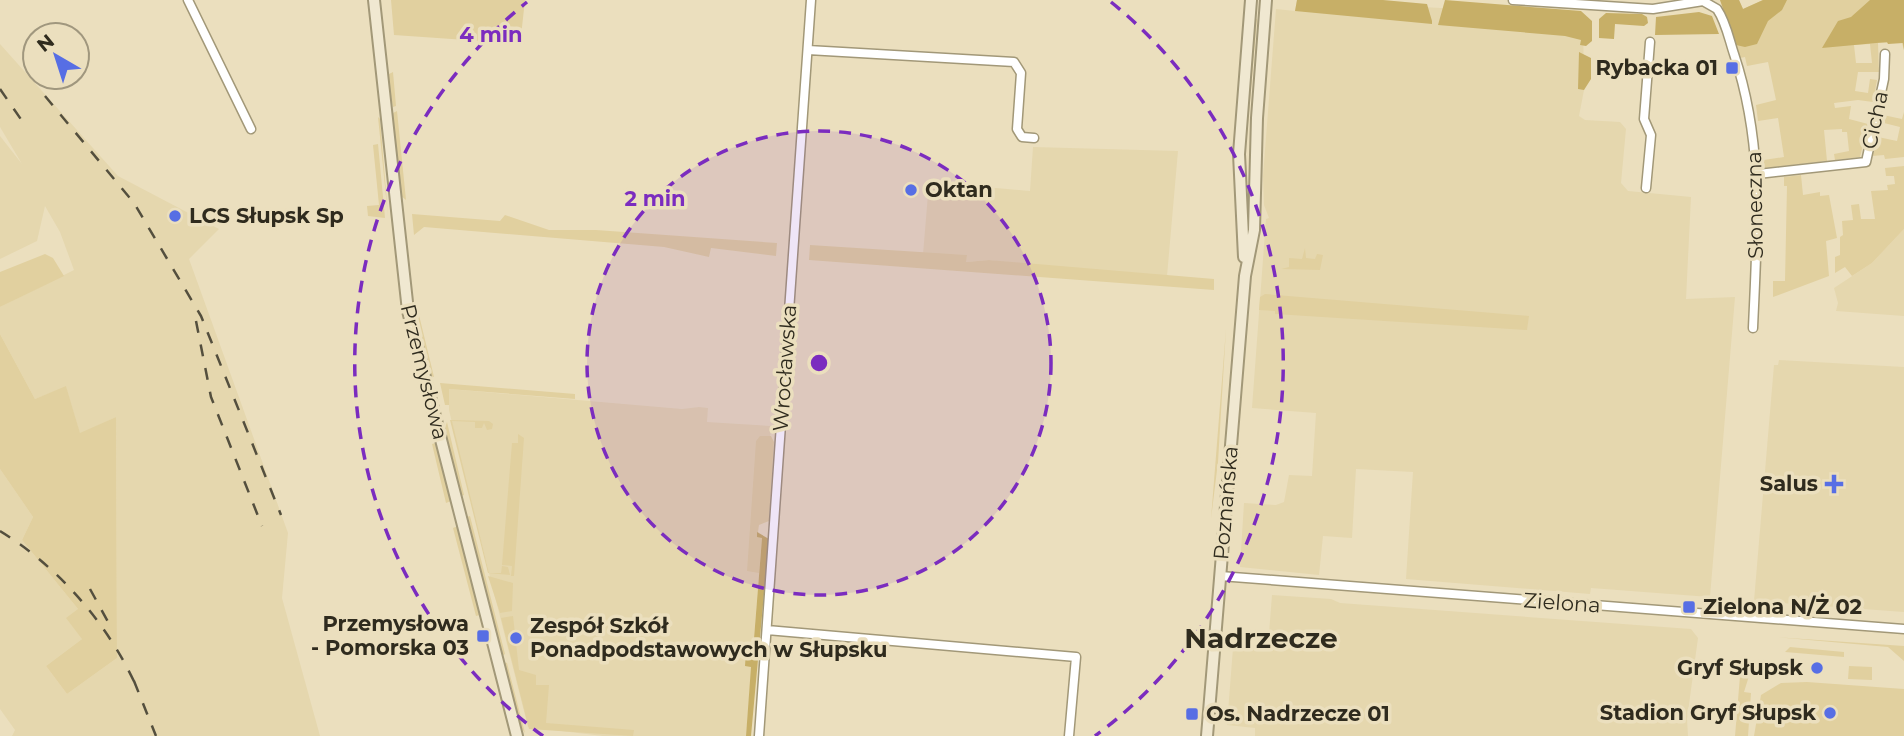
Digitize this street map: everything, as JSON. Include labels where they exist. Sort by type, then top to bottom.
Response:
[{"type":"main road","name":"Przemysłowa","points":[[374,0],[408,311],[517,736]]},
{"type":"main road","points":[[1245,270],[1239,154],[1251,0]]},
{"type":"main road","points":[[1245,270],[1254,230],[1256,137],[1266,0]]},
{"type":"main road","name":"Poznańska","points":[[1207,736],[1245,270]]},
{"type":"street","points":[[188,0],[251,129]]},
{"type":"street","name":"Wrocławska","points":[[758,736],[811,0]]},
{"type":"street","points":[[1513,0],[1648,5]]},
{"type":"street","name":"Słoneczna","points":[[1648,5],[1703,1],[1713,5],[1723,18],[1752,121],[1758,174],[1753,328]]},
{"type":"street","points":[[1646,188],[1651,135],[1644,119],[1650,42]]},
{"type":"street","points":[[808,50],[1013,62],[1021,71],[1017,129],[1022,136],[1034,138]]},
{"type":"street","name":"Cicha","points":[[1758,174],[1866,162],[1884,79],[1885,54]]},
{"type":"street","name":"Zielona","points":[[1220,576],[1904,629]]},
{"type":"street","points":[[767,630],[1076,657],[1069,736]]},
{"type":"shaded area","points":[[391,0],[525,0],[521,36],[495,42],[394,35]]},
{"type":"shaded area","points":[[1297,0],[1583,16],[1584,90],[1579,116],[1585,120],[1620,122],[1626,129],[1621,183],[1628,191],[1691,197],[1686,299],[1735,297],[1710,597],[1591,588],[1590,594],[1406,579],[1413,472],[1356,469],[1352,538],[1323,536],[1319,575],[1240,567],[1244,503],[1276,505],[1284,502],[1289,475],[1312,476],[1316,413],[1252,408],[1266,219],[1269,218],[1264,205],[1263,176],[1276,9],[1295,11]]},
{"type":"shaded area","points":[[1297,0],[1383,0],[1427,4],[1432,24],[1295,11]]},
{"type":"shaded area","points":[[1445,0],[1581,11],[1592,21],[1592,41],[1586,46],[1580,45],[1581,40],[1565,36],[1438,25]]},
{"type":"shaded area","points":[[1720,0],[1739,0],[1743,9],[1763,0],[1904,0],[1904,50],[1902,43],[1878,43],[1879,72],[1858,72],[1855,91],[1868,93],[1870,79],[1877,80],[1873,102],[1858,100],[1834,103],[1835,108],[1851,106],[1849,119],[1868,124],[1860,157],[1835,160],[1834,154],[1849,151],[1847,132],[1842,132],[1842,129],[1824,130],[1827,161],[1764,168],[1764,160],[1784,157],[1778,118],[1758,121],[1756,105],[1776,100],[1768,62],[1747,66],[1745,57],[1740,58]],"holes":[[[1870,44],[1872,63],[1856,63],[1854,45]]]},
{"type":"shaded area","points":[[1720,0],[1739,0],[1743,9],[1763,0],[1787,0],[1782,10],[1768,21],[1757,44],[1745,47],[1736,45]]},
{"type":"shaded area","points":[[1870,0],[1904,0],[1904,50],[1903,43],[1887,42],[1822,48],[1838,21],[1851,17]]},
{"type":"shaded area","points":[[1699,12],[1712,16],[1719,34],[1655,35],[1656,17]]},
{"type":"shaded area","points":[[1606,13],[1642,14],[1647,17],[1648,23],[1644,26],[1615,24],[1614,39],[1599,38],[1599,19]]},
{"type":"shaded area","points":[[1254,19],[1257,19],[1247,136],[1245,135]]},
{"type":"shaded area","points":[[0,44],[21,67],[21,91],[42,91],[118,176],[219,229],[189,259],[288,533],[282,598],[320,736],[12,736],[15,730],[0,709],[0,469],[33,517],[22,540],[78,609],[82,639],[46,666],[67,694],[117,658],[116,417],[80,434],[66,387],[35,399],[0,334],[0,307],[74,270],[60,232],[45,206],[37,241],[0,259],[0,136],[22,164],[0,127]]},
{"type":"shaded area","points":[[1579,52],[1591,58],[1591,79],[1584,90],[1578,89]]},
{"type":"shaded area","points":[[393,72],[396,106],[393,107],[387,75]]},
{"type":"shaded area","points":[[397,111],[406,200],[400,195],[391,114]]},
{"type":"shaded area","points":[[1904,112],[1904,157],[1885,159],[1884,155],[1872,156],[1878,137],[1897,141],[1900,127],[1880,122],[1883,115],[1902,119]]},
{"type":"shaded area","points":[[378,117],[380,119],[388,216]]},
{"type":"shaded area","points":[[378,144],[385,218],[368,216],[367,206],[379,205],[373,145]]},
{"type":"shaded area","points":[[1033,147],[1178,151],[1167,276],[1062,270],[990,260],[966,262],[966,255],[923,254],[929,182],[1030,191]]},
{"type":"shaded area","points":[[1904,166],[1904,229],[1872,263],[1852,276],[1845,267],[1835,273],[1835,257],[1840,255],[1840,237],[1843,235],[1842,221],[1853,220],[1851,205],[1859,204],[1861,219],[1875,219],[1871,191],[1888,190],[1887,185],[1895,184],[1894,176],[1886,176],[1885,168]]},
{"type":"shaded area","points":[[1801,175],[1803,195],[1820,192],[1820,196],[1829,195],[1837,238],[1826,241],[1829,276],[1773,297],[1773,281],[1785,281],[1787,186],[1784,186],[1784,177]]},
{"type":"shaded area","points":[[412,214],[500,221],[505,215],[549,230],[596,230],[777,243],[776,256],[711,248],[709,257],[664,247],[424,227],[414,235]]},
{"type":"shaded area","points":[[1904,229],[1904,316],[1836,311],[1838,303],[1834,288],[1872,263]]},
{"type":"shaded area","points":[[810,245],[967,255],[966,262],[989,260],[1214,279],[1214,290],[809,260]]},
{"type":"shaded area","points":[[1305,248],[1306,258],[1315,259],[1317,254],[1323,255],[1320,270],[1281,269],[1289,267],[1289,258],[1302,259]]},
{"type":"shaded area","points":[[45,254],[53,258],[64,276],[0,307],[0,272]]},
{"type":"shaded area","points":[[1265,294],[1529,316],[1527,330],[1275,314],[1275,311],[1259,310],[1260,297]]},
{"type":"shaded area","points":[[418,311],[434,377],[430,376],[414,314]]},
{"type":"shaded area","points":[[1226,329],[1218,462],[1211,519]]},
{"type":"shaded area","points":[[0,334],[35,399],[66,386],[80,433],[116,417],[117,658],[67,694],[46,666],[82,639],[66,618],[78,609],[22,540],[33,517],[0,469]]},
{"type":"shaded area","name":"Salus","points":[[1779,360],[1904,367],[1904,612],[1754,601],[1774,365],[1778,365]]},
{"type":"shaded area","points":[[440,383],[575,394],[575,399],[449,389],[449,405],[445,405]]},
{"type":"shaded area","points":[[449,389],[682,409],[708,408],[707,422],[771,426],[767,477],[762,477],[757,537],[762,538],[746,736],[603,736],[528,727],[449,410]]},
{"type":"shaded area","points":[[450,420],[489,421],[493,424],[492,429],[487,430],[484,423],[482,428],[475,428],[475,422],[452,421],[489,573],[501,573],[502,566],[508,567],[510,575],[488,573]]},
{"type":"shaded area","points":[[447,422],[464,495],[461,496],[444,431]]},
{"type":"shaded area","points":[[518,434],[524,438],[514,576],[511,576],[512,566],[502,565],[512,443],[518,443]]},
{"type":"shaded area","points":[[760,436],[771,436],[774,442],[769,521],[759,525],[758,532],[762,538],[759,573],[747,571],[756,441]]},
{"type":"shaded area","points":[[436,443],[451,501],[446,503],[432,444]]},
{"type":"shaded area","points":[[470,516],[505,654],[502,656],[466,517]]},
{"type":"shaded area","points":[[458,526],[480,615],[476,616],[453,528]]},
{"type":"shaded area","points":[[757,532],[769,539],[751,736],[746,736],[751,667],[745,666],[746,651],[753,651],[762,538],[757,537]]},
{"type":"shaded area","points":[[488,576],[513,583],[512,611],[500,613]]},
{"type":"shaded area","points":[[1272,595],[1331,599],[1340,603],[1691,629],[1698,638],[1687,719],[1688,736],[1255,736],[1255,728],[1227,725],[1233,648],[1268,646]]},
{"type":"shaded area","points":[[513,616],[519,670],[536,675],[536,685],[549,685],[546,723],[634,730],[633,736],[529,729],[501,618]]},
{"type":"shaded area","points":[[1774,637],[1904,646],[1904,661],[1888,647]]},
{"type":"shaded area","points":[[1790,647],[1844,652],[1844,657],[1785,652]]},
{"type":"shaded area","points":[[503,662],[507,663],[525,733],[520,726]]},
{"type":"shaded area","points":[[1741,664],[1749,676],[1744,692],[1751,693],[1748,736],[1735,736]]},
{"type":"shaded area","points":[[1849,666],[1872,667],[1872,680],[1848,679]]},
{"type":"shaded area","name":"Stadion Gryf Słupsk","points":[[1807,682],[1904,689],[1904,736],[1754,736],[1761,695],[1781,683]]},
{"type":"railway","points":[[0,89],[27,128]]},
{"type":"railway","points":[[45,96],[134,203],[201,316],[281,515]]},
{"type":"railway","points":[[196,321],[211,397],[262,526]]},
{"type":"railway","points":[[0,531],[22,545],[80,599],[112,642],[137,688]]},
{"type":"railway","points":[[90,589],[112,629]]},
{"type":"railway","points":[[134,681],[156,736]]},
{"type":"place","name":"Rybacka 01","points":[[1732,68]]},
{"type":"place","name":"Oktan","points":[[911,190]]},
{"type":"place","name":"LCS Słupsk Sp","points":[[175,216]]},
{"type":"place","name":"Salus","points":[[1834,484]]},
{"type":"place","name":"Zielona N/Ż 02","points":[[1689,607]]},
{"type":"place","name":"Przemysłowa - Pomorska 03","points":[[483,636]]},
{"type":"place","name":"Zespół Szkół Ponadpodstawowych w Słupsku","points":[[516,638]]},
{"type":"place","name":"Gryf Słupsk","points":[[1817,668]]},
{"type":"place","name":"Stadion Gryf Słupsk","points":[[1830,713]]},
{"type":"place","name":"Os. Nadrzecze 01","points":[[1192,714]]},
{"type":"district","name":"Nadrzecze","points":[[1261,638]]}]
